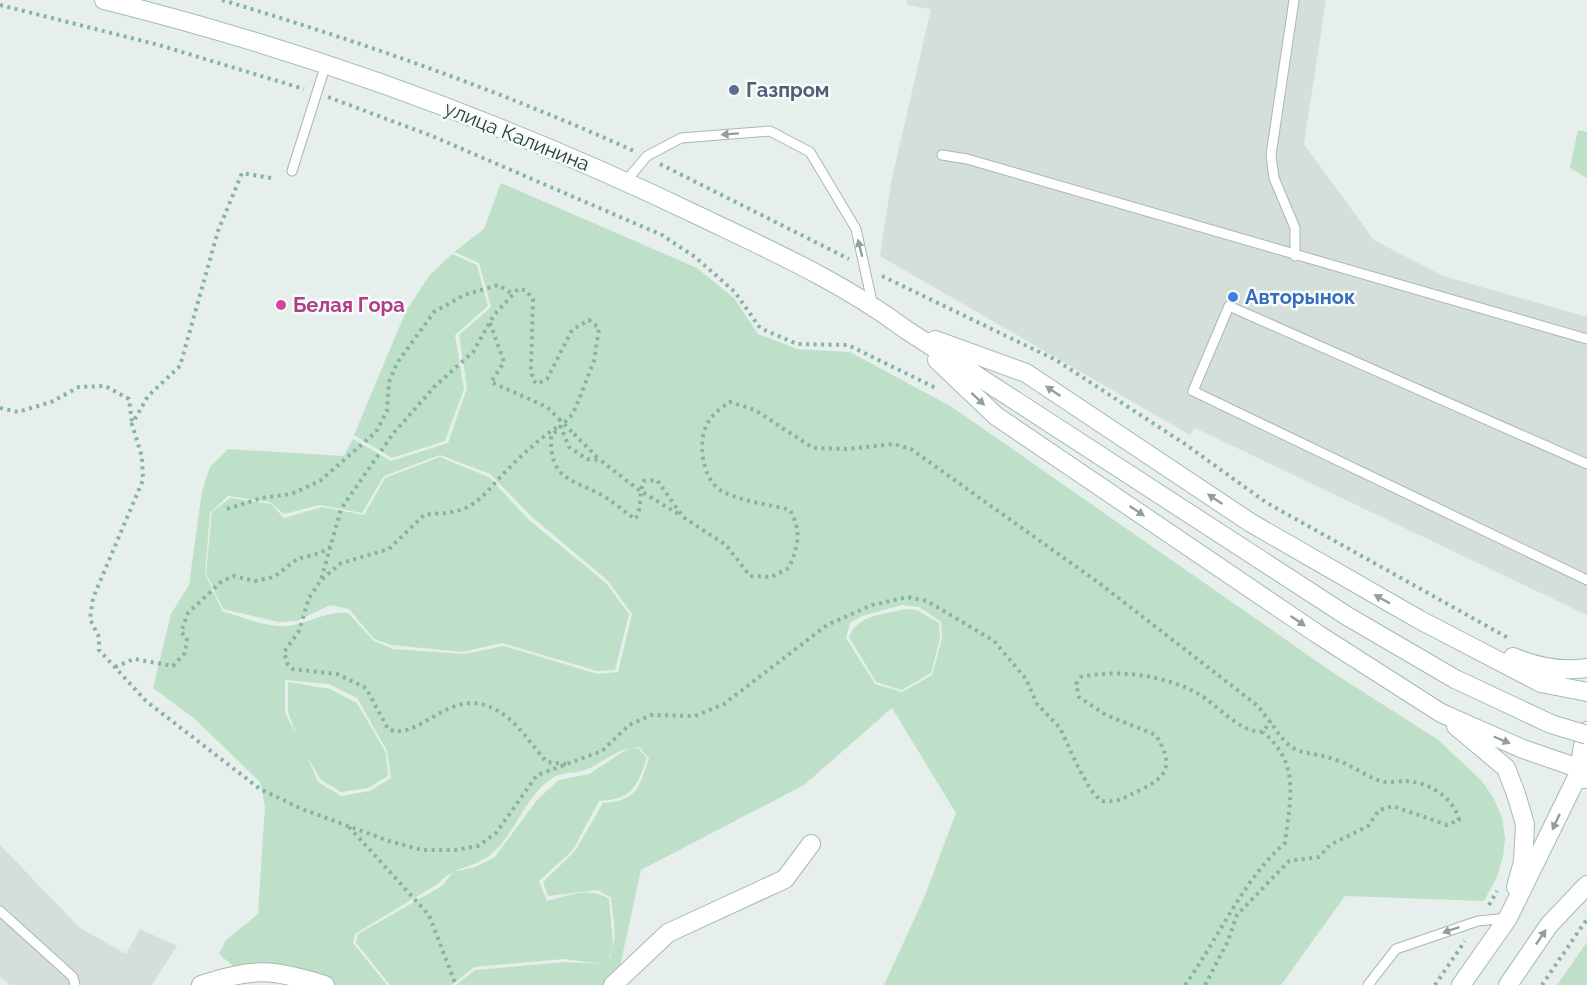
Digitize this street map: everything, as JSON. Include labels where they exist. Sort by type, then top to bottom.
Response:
[{"type":"main road","name":"улица Калинина","points":[[104,0],[235,34],[494,124],[627,181],[790,260],[873,306],[905,329]]},
{"type":"main road","points":[[905,329],[1026,373],[1251,523],[1420,620],[1541,683],[1587,692]]},
{"type":"main road","points":[[905,329],[1347,616],[1455,679],[1551,724],[1587,733],[1582,748],[1584,775],[1508,918],[1461,985]]},
{"type":"main road","points":[[905,329],[996,416],[1309,628],[1441,713],[1506,768],[1525,824],[1522,862],[1508,918]]},
{"type":"main road","points":[[1420,620],[1534,666],[1572,670],[1587,668]]},
{"type":"main road","points":[[1441,713],[1584,775]]},
{"type":"main road","points":[[613,985],[668,933],[785,879],[812,844]]},
{"type":"main road","points":[[1508,985],[1549,925],[1587,885]]},
{"type":"main road","points":[[201,985],[238,972],[283,972],[325,985]]},
{"type":"lane","points":[[1294,0],[1271,155],[1274,178],[1295,228],[1295,256]]},
{"type":"lane","points":[[292,171],[326,64]]},
{"type":"lane","points":[[627,181],[647,156],[681,138],[770,131],[810,152],[856,229],[873,306]]},
{"type":"lane","points":[[942,156],[967,159],[1587,339]]},
{"type":"lane","points":[[1587,464],[1228,306],[1193,391],[1587,580]]},
{"type":"lane","points":[[0,911],[73,977],[75,985]]},
{"type":"lane","points":[[1368,985],[1396,950],[1479,921],[1508,918]]},
{"type":"path","points":[[0,5],[159,45],[317,93],[443,140],[663,235],[694,257],[735,292],[760,328],[797,344],[849,345],[948,393]]},
{"type":"path","points":[[132,424],[148,396],[180,366],[218,231],[242,173],[271,178]]},
{"type":"path","points":[[227,509],[261,498],[291,494],[320,481],[376,432],[387,411],[389,382],[397,363],[434,312],[464,295],[498,285],[513,294]]},
{"type":"path","points":[[566,764],[547,762],[507,717],[485,705],[454,704],[412,728],[394,731],[388,729],[366,688],[336,674],[293,669],[288,665],[284,652],[299,631],[309,598],[321,580],[341,509],[392,435],[435,386],[473,352],[490,323],[518,289],[525,290],[533,299],[531,369],[532,380],[537,384],[548,379],[572,330],[577,325],[590,320],[599,328],[594,361],[579,401],[573,414],[550,436],[550,458],[566,480],[602,495],[635,519],[639,514],[639,490],[644,481],[657,480],[683,517]]},
{"type":"path","points":[[490,323],[504,362],[491,382],[547,406],[600,460],[639,490],[726,545],[750,576],[771,577],[789,568],[799,542],[796,522],[790,510],[724,492],[713,485],[702,448],[705,427],[717,411],[730,402],[755,410],[813,448],[848,449],[894,444],[910,448],[1099,583],[1258,706],[1280,737],[1299,753],[1335,759],[1382,782],[1408,781],[1422,784],[1450,799],[1459,820],[1447,825],[1393,806],[1379,810],[1368,826],[1330,845],[1319,857],[1289,861],[1237,915],[1227,943],[1205,985]]},
{"type":"path","points":[[0,408],[18,412],[51,402],[79,387],[105,386],[129,399],[132,424],[142,457],[143,480],[93,598],[90,619],[99,638],[99,650],[146,701],[260,789],[348,826],[422,850],[455,850],[478,846],[496,833],[537,776],[602,751],[629,725],[651,716],[695,716],[724,704],[827,624],[872,605],[908,597],[927,601],[993,641],[1026,679],[1037,704],[1060,728],[1078,767],[1091,790],[1101,801],[1115,802],[1125,799],[1156,782],[1166,770],[1167,759],[1156,735],[1106,715],[1079,697],[1076,684],[1081,677],[1107,672],[1123,676],[1160,678],[1198,694],[1251,732],[1263,732],[1280,745],[1292,776],[1285,843],[1270,856],[1243,891],[1185,985]]},
{"type":"path","points":[[560,425],[570,447],[587,459],[600,460]]},
{"type":"path","points":[[321,580],[341,563],[389,549],[424,515],[455,512],[468,506],[486,494],[504,473],[546,434],[560,425]]},
{"type":"path","points":[[116,667],[134,659],[173,666],[185,653],[187,638],[181,632],[188,613],[221,582],[233,576],[255,581],[274,577],[297,559],[320,553],[332,546]]},
{"type":"path","points":[[1263,732],[1270,722]]},
{"type":"path","points":[[348,826],[429,915],[455,983],[453,985]]},
{"type":"path","points":[[1435,985],[1495,898],[1498,887]]},
{"type":"path","points":[[1542,985],[1587,919]]},
{"type":"shaded area","name":"Авторынок","points":[[907,0],[1326,0],[1304,144],[1374,240],[1443,276],[1587,317],[1587,615],[1195,428],[1190,435],[880,256],[891,183],[931,9],[907,5]]},
{"type":"shaded area","points":[[0,845],[80,928],[126,954],[140,929],[177,946],[152,985],[10,985],[0,977]]},
{"type":"green space","points":[[1578,130],[1587,132],[1587,178],[1570,168]]},
{"type":"green space","points":[[501,183],[697,268],[734,298],[758,334],[797,349],[850,352],[952,407],[1335,674],[1437,739],[1481,780],[1493,797],[1502,817],[1505,839],[1497,877],[1484,901],[1345,896],[1281,985],[884,985],[924,898],[956,813],[892,708],[804,785],[641,870],[620,966],[604,985],[456,985],[475,970],[565,962],[601,964],[565,959],[474,967],[452,985],[390,985],[356,943],[358,934],[442,886],[453,873],[355,934],[353,943],[387,985],[333,985],[283,965],[234,967],[219,954],[226,940],[258,914],[265,806],[260,782],[195,719],[153,688],[171,614],[189,585],[202,491],[210,467],[228,449],[344,456],[353,439],[391,461],[448,443],[467,388],[459,335],[491,307],[479,263],[454,252],[484,229]],"holes":[[[440,455],[490,474],[531,516],[608,581],[632,614],[618,672],[598,674],[504,646],[464,654],[393,649],[374,641],[348,613],[330,614],[296,624],[278,626],[222,611],[205,573],[210,513],[228,496],[270,502],[284,514],[320,505],[362,513],[384,476]],[[902,605],[919,607],[941,622],[942,639],[932,675],[902,692],[875,684],[846,638],[850,623],[862,616]],[[285,680],[329,684],[357,698],[387,751],[391,778],[370,791],[341,796],[318,782],[307,756],[320,779],[341,792],[368,788],[388,776],[386,753],[357,703],[330,689],[288,682],[288,712],[297,736],[285,713]],[[639,747],[649,758],[639,785],[630,796],[603,803],[575,851],[543,882],[548,896],[598,890],[611,898],[614,925],[614,942],[612,951],[609,899],[594,893],[586,893],[547,901],[539,881],[573,850],[599,801],[619,798],[632,790],[647,758],[638,748],[631,748]],[[628,749],[589,774],[559,780],[537,800],[495,857],[475,867],[454,872],[483,860],[499,847],[544,784],[562,774],[586,770]]]},
{"type":"green space","points":[[452,254],[477,265],[488,306],[455,335],[464,389],[445,441],[392,458],[354,435],[406,311],[429,276]]},
{"type":"green space","points":[[440,457],[489,477],[529,520],[606,583],[629,614],[615,670],[597,671],[502,643],[462,652],[392,645],[374,639],[349,609],[330,605],[297,621],[278,622],[223,609],[206,573],[212,512],[230,498],[271,504],[284,518],[322,507],[364,515],[385,478]]},
{"type":"green space","points":[[905,609],[917,610],[939,623],[940,639],[931,673],[902,690],[876,682],[849,637],[853,629],[865,620],[880,614]]},
{"type":"green space","points":[[1587,942],[1587,985],[1557,985]]},
{"type":"place","name":"Газпром","points":[[734,90]]},
{"type":"place","name":"Авторынок","points":[[1233,297]]},
{"type":"place","name":"Белая Гора","points":[[281,305]]}]
